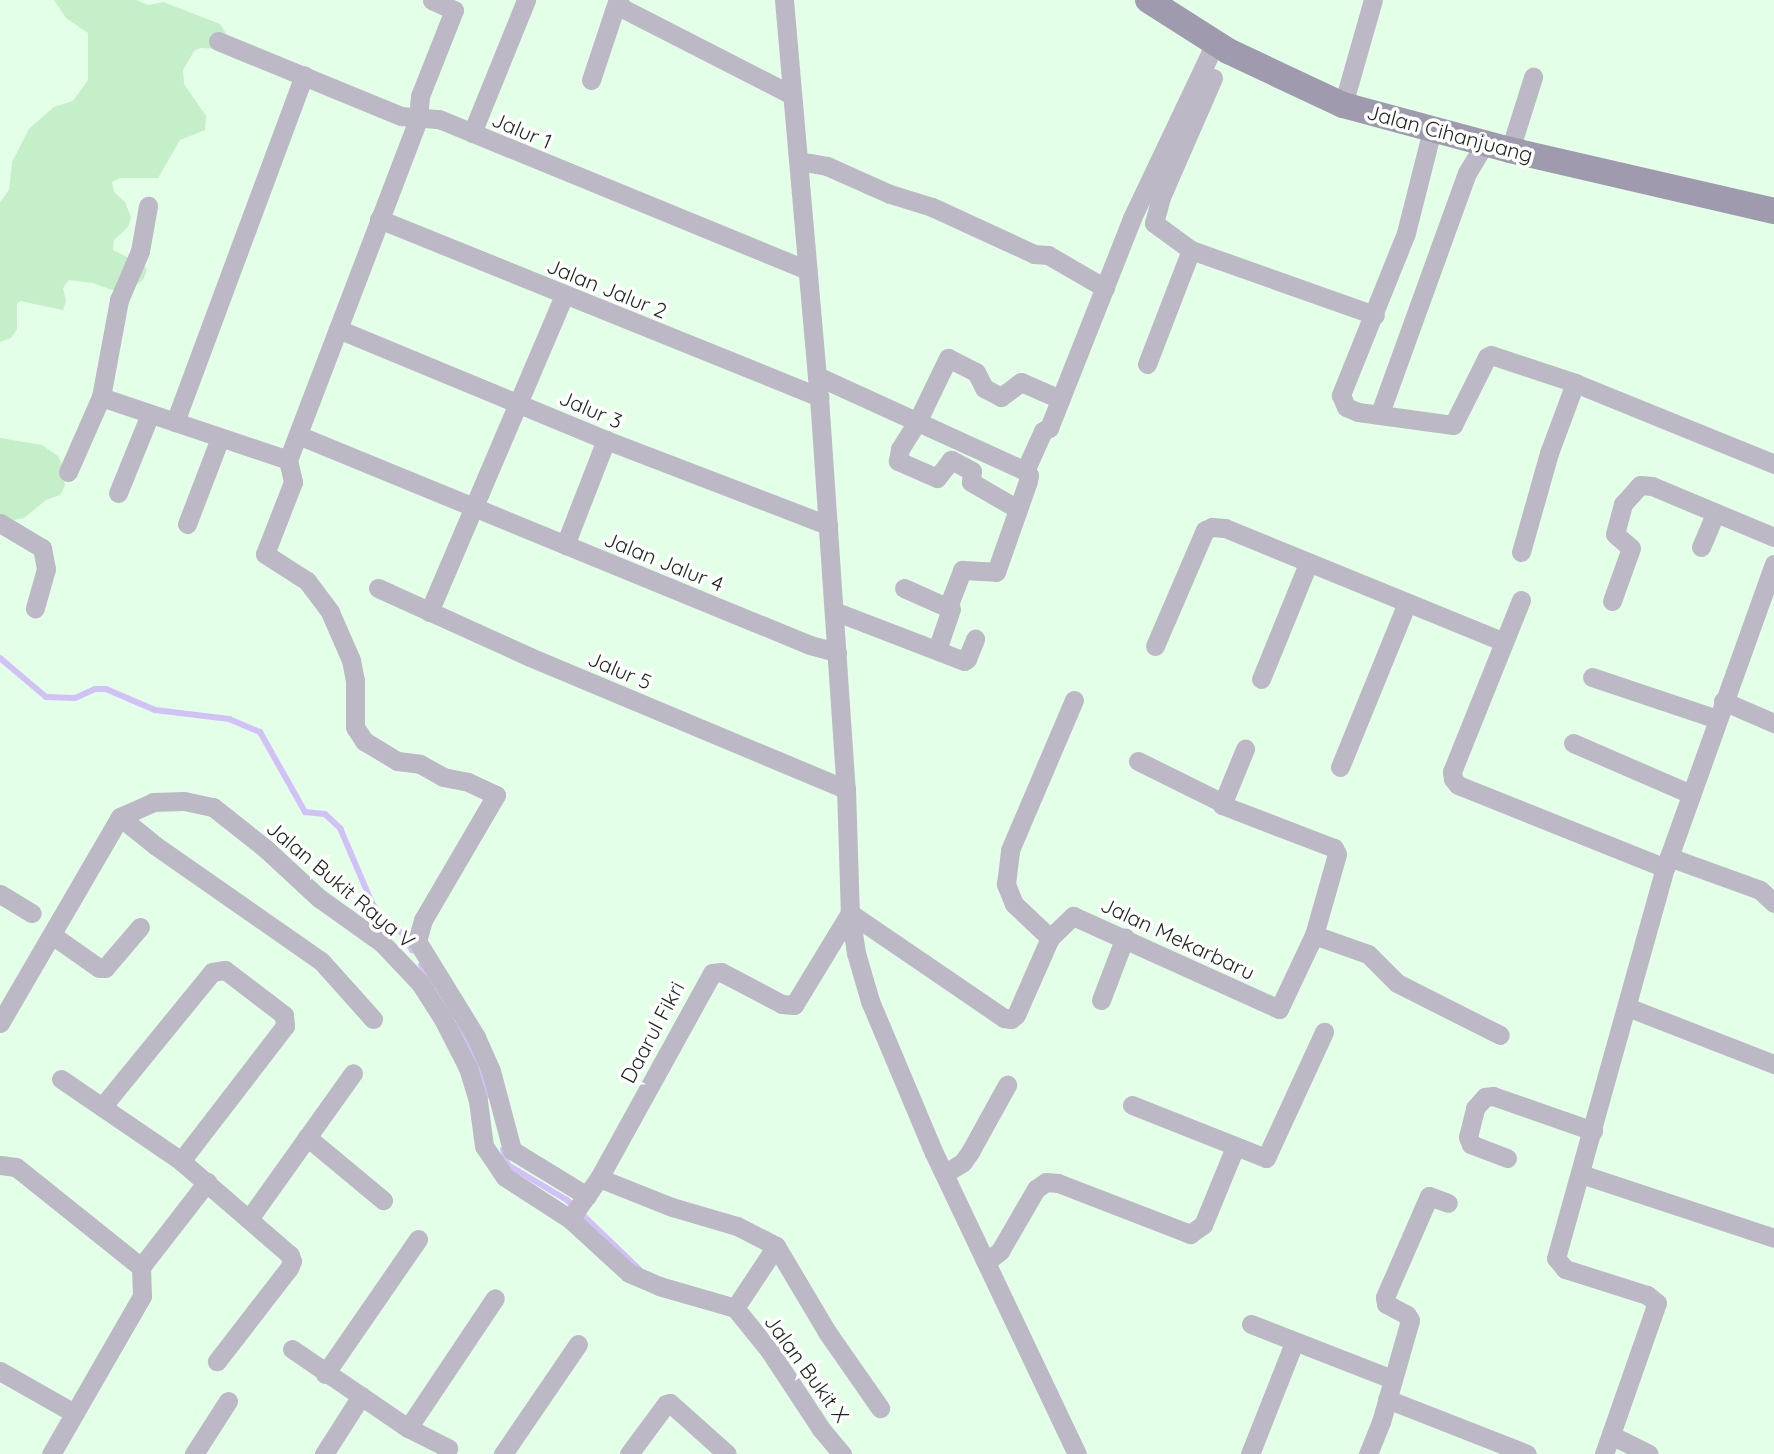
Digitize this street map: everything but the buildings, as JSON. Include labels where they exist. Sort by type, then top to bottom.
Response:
[{"type":"main road","name":"Jalan Cihanjuang","points":[[1148,0],[1222,47],[1343,105],[1510,150],[1774,211]]},
{"type":"street","points":[[432,0],[454,10],[420,96],[418,120],[288,460],[293,482],[265,554],[307,581],[330,612],[351,660],[355,681],[355,727],[364,741],[397,761],[420,764],[443,777],[468,782],[496,795],[423,920],[417,941],[476,1037],[491,1071],[512,1150],[579,1208],[599,1178],[672,1207],[737,1226],[776,1246],[827,1332],[880,1408]]},
{"type":"street","points":[[472,133],[526,0]]},
{"type":"street","points":[[784,0],[819,397],[846,789],[850,913],[856,953],[870,1001],[943,1174],[1077,1454]]},
{"type":"street","points":[[1343,105],[1373,0]]},
{"type":"street","points":[[617,1],[622,8],[793,95]]},
{"type":"street","points":[[591,80],[617,1]]},
{"type":"street","name":"Jalur 1","points":[[218,41],[418,120],[439,120],[807,270]]},
{"type":"street","points":[[1222,47],[1216,70],[1153,215],[1158,228],[1191,250],[1375,315]]},
{"type":"street","points":[[1025,471],[1060,400],[1132,218],[1222,47]]},
{"type":"street","points":[[175,422],[304,75]]},
{"type":"street","points":[[1510,150],[1533,77]]},
{"type":"street","points":[[1432,130],[1406,233],[1341,396],[1346,407],[1359,412],[1455,424],[1487,357],[1492,355],[1576,383],[1774,464]]},
{"type":"street","points":[[1380,413],[1467,173],[1485,143]]},
{"type":"street","points":[[799,161],[827,166],[890,194],[932,207],[1034,254],[1048,255],[1105,288]]},
{"type":"street","points":[[68,472],[102,397],[119,300],[140,251],[148,206]]},
{"type":"street","name":"Jalan Jalur 2","points":[[379,219],[819,397]]},
{"type":"street","points":[[1147,364],[1191,250]]},
{"type":"street","points":[[429,612],[564,296]]},
{"type":"street","name":"Jalur 3","points":[[338,329],[606,440],[828,525]]},
{"type":"street","points":[[1016,508],[971,482],[972,471],[951,460],[937,478],[898,461],[900,449],[950,357],[976,372],[984,388],[1001,397],[1021,382],[1060,400]]},
{"type":"street","points":[[817,376],[918,420],[1029,475],[1010,524],[1011,533],[996,572],[962,570],[948,607]]},
{"type":"street","points":[[1521,552],[1549,453],[1576,383]]},
{"type":"street","points":[[102,397],[288,460]]},
{"type":"street","points":[[118,493],[150,414]]},
{"type":"street","name":"Jalan Jalur 4","points":[[298,436],[810,645],[837,652]]},
{"type":"street","points":[[187,524],[220,438]]},
{"type":"street","points":[[565,545],[606,440]]},
{"type":"street","points":[[1612,601],[1631,548],[1615,534],[1623,504],[1640,485],[1652,486],[1774,537]]},
{"type":"street","points":[[1701,547],[1715,514]]},
{"type":"street","points":[[0,523],[42,548],[46,569],[35,608]]},
{"type":"street","points":[[1155,646],[1205,530],[1224,528],[1504,642]]},
{"type":"street","points":[[1261,679],[1308,564]]},
{"type":"street","points":[[1604,1454],[1658,1306],[1647,1295],[1565,1269],[1556,1258],[1667,862],[1720,710],[1769,593],[1774,564]]},
{"type":"street","points":[[904,587],[948,607],[951,611],[937,650]]},
{"type":"street","name":"Jalur 5","points":[[378,588],[846,789]]},
{"type":"street","points":[[1521,600],[1452,772],[1458,785],[1667,862],[1760,890],[1774,903]]},
{"type":"street","points":[[1340,767],[1407,603]]},
{"type":"street","points":[[834,611],[966,661],[975,639]]},
{"type":"street","points":[[1592,677],[1774,723]]},
{"type":"street","points":[[1050,938],[1014,904],[1006,884],[1010,850],[1074,700]]},
{"type":"street","points":[[1573,743],[1691,794]]},
{"type":"street","points":[[1139,761],[1221,802],[1245,749]]},
{"type":"street","name":"Jalan Bukit Raya V","points":[[120,817],[153,802],[184,801],[212,807],[266,849],[319,898],[382,943],[420,983],[443,1019],[468,1068],[478,1101],[484,1146],[495,1166],[525,1191],[579,1208],[629,1273],[659,1286],[741,1298]]},
{"type":"street","name":"Jalan Mekarbaru","points":[[850,913],[1004,1018],[1011,1019],[1021,1007],[1050,938],[1068,917],[1073,916],[1125,937],[1277,1010],[1283,1005],[1314,935],[1337,860],[1334,848],[1226,808],[1221,802]]},
{"type":"street","points":[[0,1023],[120,817],[156,846],[321,961],[373,1019]]},
{"type":"street","points":[[0,894],[32,913]]},
{"type":"street","name":"Daarul Fikri","points":[[599,1178],[712,973],[721,972],[782,1004],[794,1005],[850,913]]},
{"type":"street","points":[[52,935],[99,968],[105,968],[140,927]]},
{"type":"street","points":[[1314,935],[1368,954],[1397,983],[1500,1035]]},
{"type":"street","points":[[1101,1000],[1125,937]]},
{"type":"street","points":[[102,1107],[212,972],[225,970],[284,1015],[285,1026],[181,1161]]},
{"type":"street","points":[[1627,1007],[1774,1064]]},
{"type":"street","points":[[1132,1105],[1235,1147],[1268,1157],[1324,1032]]},
{"type":"street","points":[[249,1219],[353,1073]]},
{"type":"street","points":[[61,1079],[181,1161],[290,1255],[292,1261],[216,1361]]},
{"type":"street","points":[[943,1174],[963,1163],[1007,1085]]},
{"type":"street","points":[[1507,1158],[1471,1144],[1468,1137],[1475,1108],[1485,1097],[1493,1096],[1592,1131]]},
{"type":"street","points":[[307,1137],[383,1200]]},
{"type":"street","points":[[986,1262],[1000,1251],[1036,1189],[1046,1182],[1058,1183],[1190,1234],[1203,1225],[1235,1147]]},
{"type":"street","points":[[0,1165],[16,1167],[141,1267]]},
{"type":"street","points":[[1581,1174],[1774,1238]]},
{"type":"street","points":[[51,1454],[142,1296],[141,1267],[207,1182]]},
{"type":"street","points":[[1367,1454],[1387,1399],[1410,1320],[1407,1315],[1386,1304],[1385,1297],[1429,1196],[1448,1203]]},
{"type":"street","points":[[325,1374],[418,1239]]},
{"type":"street","points":[[741,1298],[776,1246]]},
{"type":"street","points":[[408,1428],[495,1298]]},
{"type":"street","name":"Jalan Bukit X","points":[[741,1298],[769,1350],[821,1429],[842,1454]]},
{"type":"street","points":[[1251,1324],[1392,1379]]},
{"type":"street","points":[[1250,1454],[1294,1343]]},
{"type":"street","points":[[503,1454],[578,1344]]},
{"type":"street","points":[[292,1349],[408,1428],[448,1448]]},
{"type":"street","points":[[0,1371],[74,1413]]},
{"type":"street","points":[[324,1454],[361,1396]]},
{"type":"street","points":[[1387,1399],[1527,1454]]},
{"type":"street","points":[[194,1454],[228,1401]]},
{"type":"street","points":[[629,1454],[666,1404],[673,1405],[727,1454]]},
{"type":"street","points":[[1611,1435],[1649,1454]]},
{"type":"green space","points":[[54,0],[136,0],[149,5],[163,2],[220,24],[229,38],[219,49],[200,48],[194,51],[183,70],[184,84],[206,116],[205,130],[180,140],[158,178],[120,178],[112,182],[114,192],[125,202],[131,217],[128,227],[114,240],[113,250],[145,266],[147,270],[143,280],[131,289],[115,291],[93,283],[69,280],[63,288],[66,301],[63,310],[20,301],[17,304],[17,329],[11,338],[0,342],[0,202],[9,190],[12,162],[29,129],[54,107],[73,101],[88,80],[88,33],[66,18]]},
{"type":"green space","points":[[0,438],[42,445],[58,456],[62,465],[65,486],[60,495],[46,500],[24,518],[14,520],[0,515]]},
{"type":"waterway","points":[[0,658],[46,697],[75,698],[95,689],[106,689],[155,710],[229,719],[260,732],[305,812],[325,814],[340,828],[372,903],[383,919],[402,933],[412,950]]},
{"type":"waterway","points":[[421,965],[433,986]]},
{"type":"waterway","points":[[456,1025],[473,1053],[488,1095]]},
{"type":"waterway","points":[[503,1149],[508,1165],[567,1200],[639,1269]]}]
